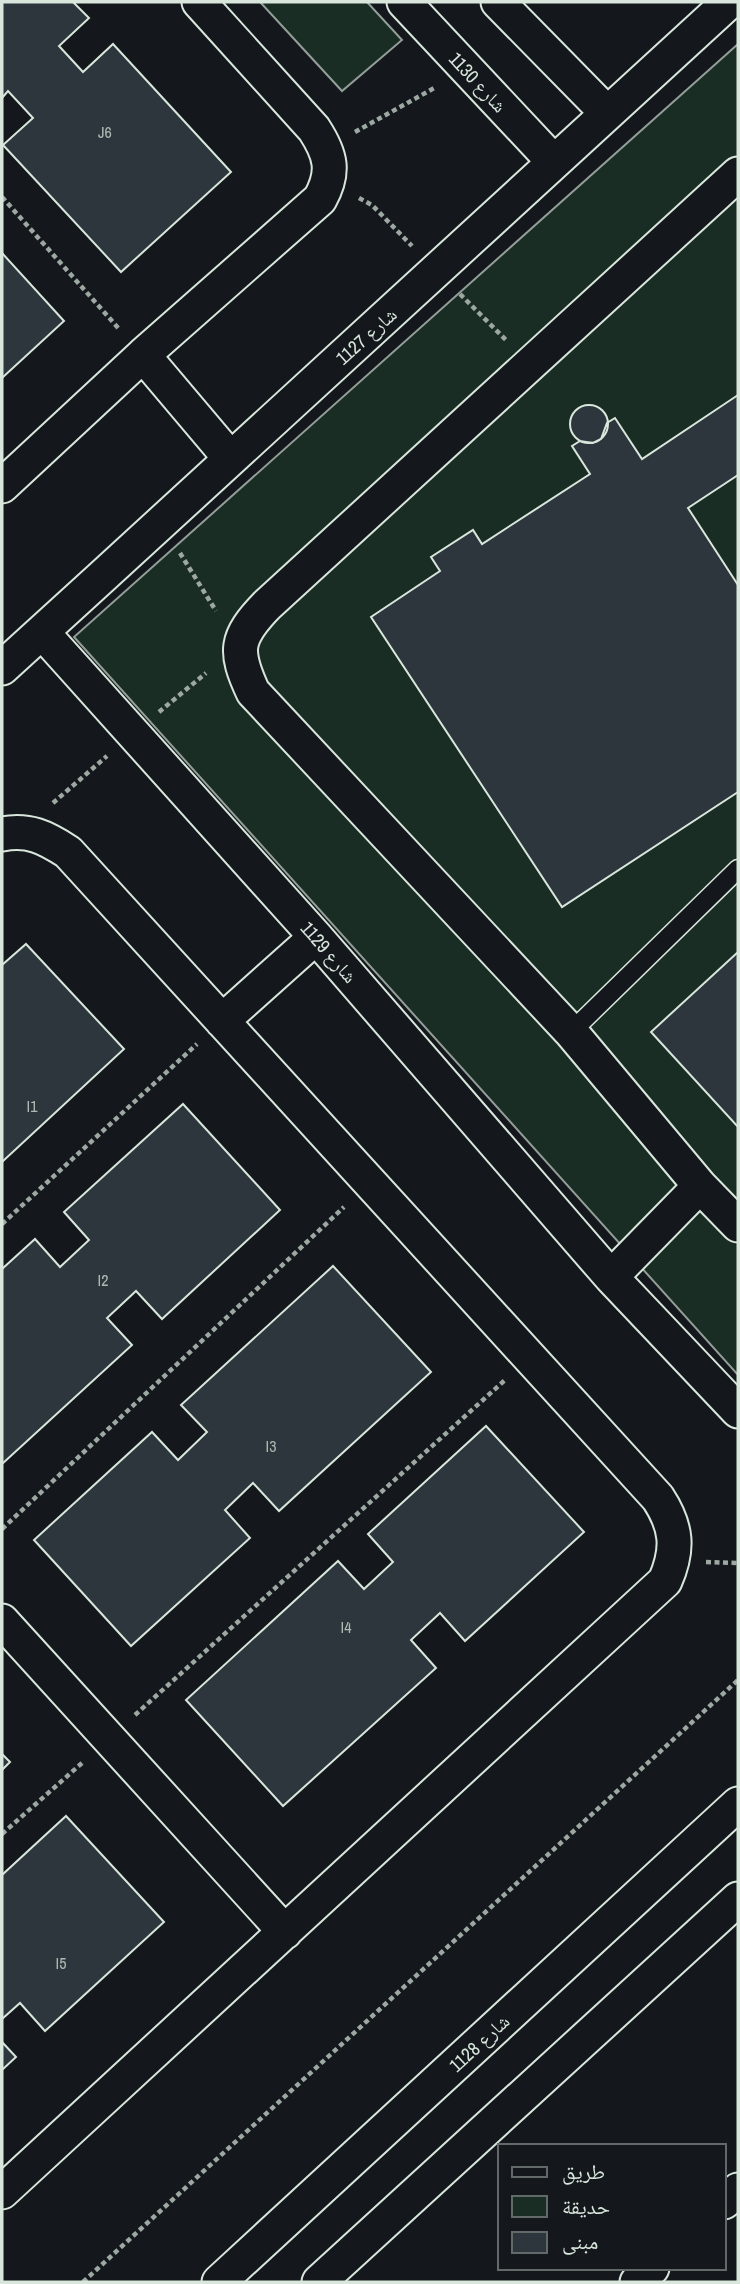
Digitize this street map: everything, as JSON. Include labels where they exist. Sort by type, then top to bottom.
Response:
[{"type":"street","points":[[2,486],[143,355],[320,199],[329,182],[331,165],[326,147],[314,129],[199,2]]},
{"type":"street","name":"شارع 1130","points":[[404,2],[553,161]]},
{"type":"street","points":[[498,2],[606,112]]},
{"type":"street","name":"شارع 1127","points":[[2,668],[230,458],[438,272],[553,161],[729,2]]},
{"type":"street","points":[[738,174],[267,605],[249,624],[238,647],[242,669],[253,692],[571,1032],[700,1186],[738,1225]]},
{"type":"street","points":[[143,355],[230,458]]},
{"type":"street","name":"شارع 1129","points":[[41,632],[316,937],[611,1277],[738,1412]]},
{"type":"street","points":[[2,834],[20,831],[44,836],[68,852],[658,1498],[670,1517],[676,1538],[674,1561],[665,1581],[2,2192]]},
{"type":"street","points":[[222,1021],[316,937]]},
{"type":"street","points":[[611,1277],[700,1186]]},
{"type":"street","points":[[2,1621],[285,1932]]},
{"type":"street","name":"شارع 1128","points":[[219,2282],[738,1804]]},
{"type":"street","points":[[319,2282],[738,1899]]},
{"type":"street","points":[[637,2282],[650,2270]]},
{"type":"lane","points":[[571,1032],[738,869]]},
{"type":"path","points":[[326,147],[467,70]]},
{"type":"path","points":[[2,197],[143,355]]},
{"type":"path","points":[[161,522],[238,647]]},
{"type":"path","points":[[2,1224],[222,1021]]},
{"type":"path","points":[[2,1529],[371,1183]]},
{"type":"path","points":[[2,1835],[530,1357]]},
{"type":"path","points":[[83,2282],[738,1680]]},
{"type":"green space","points":[[260,2],[367,2],[402,40],[342,91]]},
{"type":"green space","points":[[738,44],[738,1375],[74,637]]},
{"type":"building","points":[[2,2],[73,2],[89,18],[59,46],[83,72],[113,44],[231,172],[121,272],[3,145],[33,118],[8,91],[2,98]]},
{"type":"building","points":[[2,253],[64,321],[2,378]]},
{"type":"building","points":[[738,395],[738,475],[688,508],[738,585],[738,792],[562,907],[371,617],[440,571],[431,557],[473,530],[482,544],[590,474],[572,446],[580,441],[593,443],[601,439],[607,423],[615,418],[642,459]]},
{"type":"building","points":[[589,405],[602,411],[608,424],[602,437],[589,443],[576,437],[570,424],[576,411]]},
{"type":"building","points":[[26,944],[124,1049],[2,1162],[2,965]]},
{"type":"building","points":[[738,952],[738,1127],[651,1032]]},
{"type":"building","points":[[183,1104],[280,1210],[162,1319],[136,1291],[107,1318],[132,1345],[2,1464],[2,1269],[35,1239],[60,1267],[89,1240],[64,1212]]},
{"type":"building","points":[[333,1266],[431,1372],[279,1511],[253,1483],[225,1510],[250,1538],[131,1646],[34,1540],[152,1432],[178,1460],[207,1432],[181,1405]]},
{"type":"building","points":[[486,1426],[584,1532],[465,1641],[440,1613],[411,1640],[436,1668],[283,1806],[186,1700],[338,1561],[364,1589],[393,1562],[368,1534]]},
{"type":"building","points":[[2,1754],[10,1762],[2,1770]]},
{"type":"building","points":[[66,1816],[164,1922],[45,2031],[20,2003],[2,2019],[2,1875]]},
{"type":"building","points":[[2,2042],[16,2057],[2,2070]]}]
